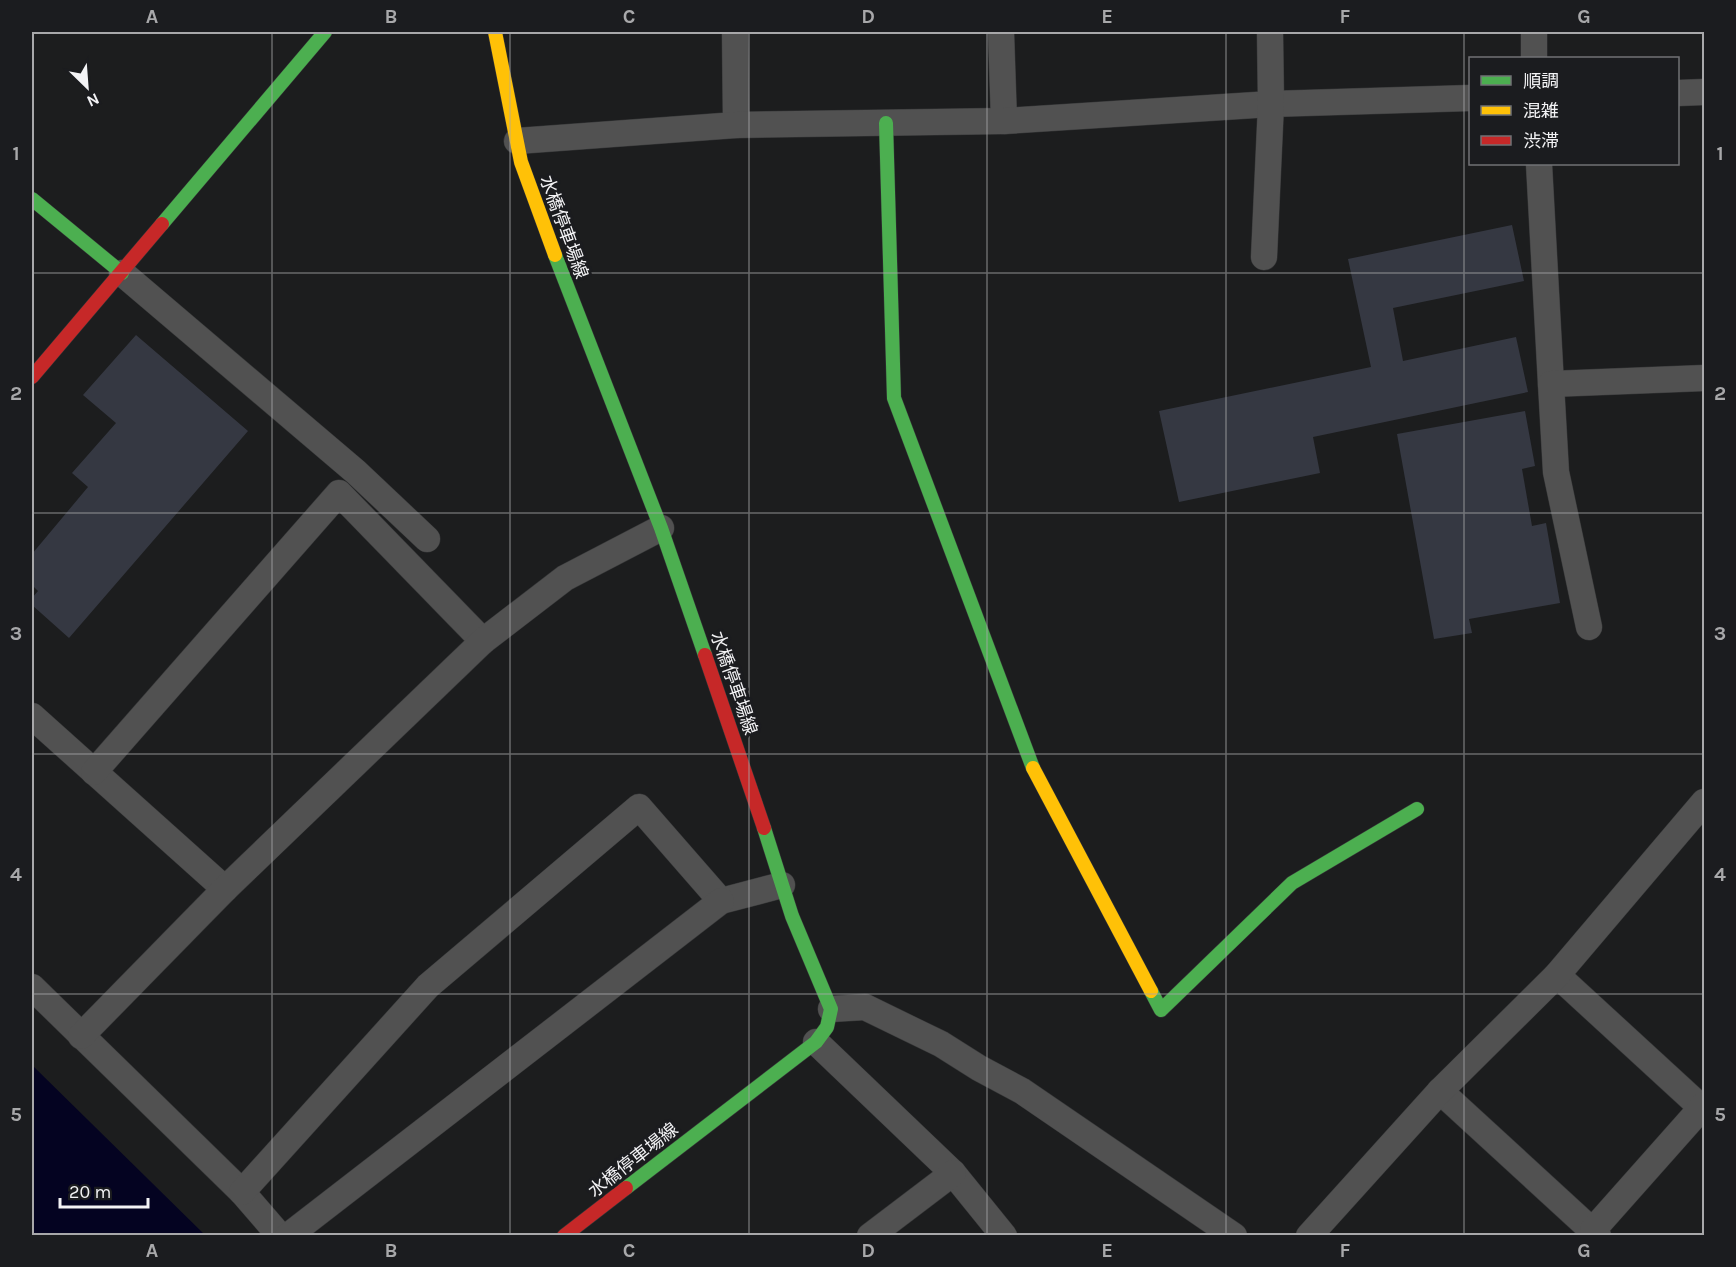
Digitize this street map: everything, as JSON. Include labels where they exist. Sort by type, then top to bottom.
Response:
[{"type":"street","points":[[32,377],[325,32]]},
{"type":"street","name":"水橋停車場線","points":[[495,32],[521,162],[661,528],[792,916],[831,1009],[827,1026],[816,1042],[564,1236]]},
{"type":"street","points":[[735,32],[736,125]]},
{"type":"street","points":[[1001,32],[1004,121]]},
{"type":"street","points":[[1264,257],[1271,104],[1270,32]]},
{"type":"street","points":[[1534,32],[1534,57]]},
{"type":"street","points":[[1679,93],[1704,92]]},
{"type":"street","points":[[517,141],[736,125],[1004,121],[1271,104],[1469,98]]},
{"type":"street","points":[[886,123],[894,398],[1030,763],[1161,1010],[1292,882],[1417,809]]},
{"type":"street","points":[[1539,165],[1556,472],[1588,627]]},
{"type":"street","points":[[32,199],[356,472],[427,538]]},
{"type":"street","points":[[1551,384],[1704,378]]},
{"type":"street","points":[[94,772],[356,472]]},
{"type":"street","points":[[339,493],[483,641]]},
{"type":"street","points":[[81,1036],[225,889],[483,641],[565,579],[661,528]]},
{"type":"street","points":[[32,716],[225,889]]},
{"type":"street","points":[[1310,1236],[1440,1091],[1557,975],[1704,802]]},
{"type":"street","points":[[242,1192],[428,986],[639,807],[721,901]]},
{"type":"street","points":[[288,1236],[721,901],[782,885]]},
{"type":"street","points":[[1440,1091],[1596,1233],[1704,1107],[1557,975]]},
{"type":"street","points":[[32,987],[242,1192],[280,1236]]},
{"type":"street","points":[[831,1009],[865,1007],[941,1044],[1022,1091],[1234,1236]]},
{"type":"street","points":[[816,1042],[953,1173],[1004,1236]]},
{"type":"street","points":[[870,1236],[953,1173]]},
{"type":"water","points":[[32,1065],[205,1235],[32,1235]]},
{"type":"building","points":[[1512,225],[1524,281],[1393,308],[1403,361],[1516,337],[1528,392],[1313,437],[1320,473],[1179,502],[1159,411],[1371,367],[1348,259]]},
{"type":"building","points":[[136,335],[248,431],[69,638],[32,605],[32,598],[38,591],[32,585],[32,554],[88,487],[72,473],[116,423],[83,395]]},
{"type":"building","points":[[1525,411],[1535,466],[1522,469],[1532,526],[1546,523],[1560,603],[1469,619],[1472,633],[1434,639],[1397,434]]},
{"type":"traffic: fast","points":[[162,224],[325,32]]},
{"type":"traffic: fast","points":[[886,123],[894,398],[1033,768]]},
{"type":"traffic: fast","points":[[32,199],[122,273]]},
{"type":"traffic: fast","points":[[555,255],[661,528],[705,655]]},
{"type":"traffic: fast","points":[[1151,991],[1161,1010],[1292,883],[1417,809]]},
{"type":"traffic: fast","points":[[626,1188],[816,1042],[827,1027],[831,1009],[792,916],[764,828]]},
{"type":"traffic: slow","points":[[495,32],[521,162],[555,255]]},
{"type":"traffic: slow","points":[[1033,768],[1151,991]]},
{"type":"traffic: jam","points":[[32,377],[162,224]]},
{"type":"traffic: jam","points":[[705,655],[764,828]]},
{"type":"traffic: jam","points":[[564,1236],[626,1188]]}]
